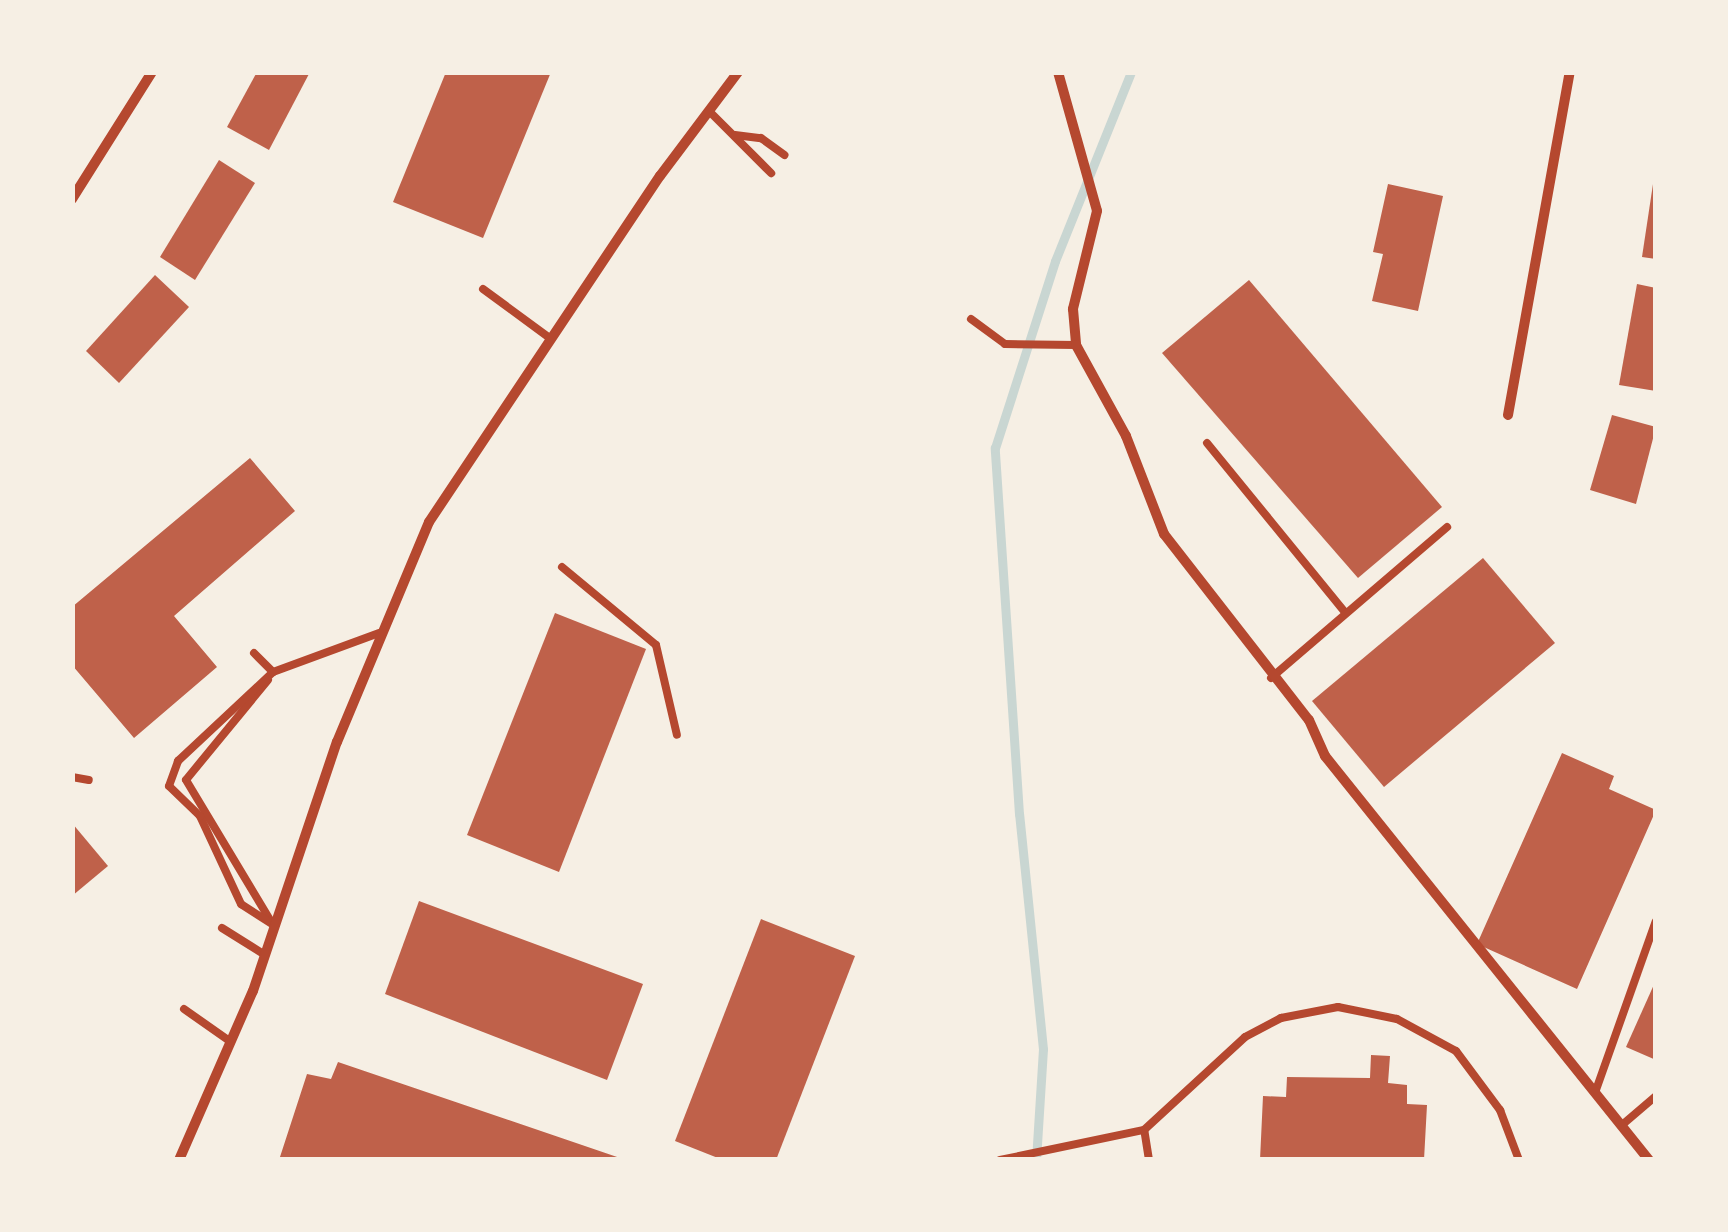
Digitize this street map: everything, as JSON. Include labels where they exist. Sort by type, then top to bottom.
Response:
[{"type":"street","points":[[72,198],[152,72]]},
{"type":"street","points":[[179,1160],[265,955],[379,633],[429,522],[551,338],[738,72]]},
{"type":"street","points":[[1058,72],[1098,212],[1073,309],[1076,344],[1126,436],[1164,534],[1271,678],[1309,720],[1325,756],[1649,1160]]},
{"type":"street","points":[[1508,415],[1570,72]]},
{"type":"lane","points":[[709,111],[771,173]]},
{"type":"lane","points":[[735,134],[761,138],[784,155]]},
{"type":"lane","points":[[483,290],[551,338]]},
{"type":"lane","points":[[971,320],[1005,344],[1076,344]]},
{"type":"lane","points":[[1206,443],[1344,610]]},
{"type":"lane","points":[[1271,678],[1344,610],[1447,528]]},
{"type":"lane","points":[[562,568],[656,645],[677,735]]},
{"type":"lane","points":[[275,926],[242,904],[200,816],[170,786],[178,761],[273,672],[379,633]]},
{"type":"lane","points":[[254,652],[273,672]]},
{"type":"lane","points":[[273,672],[246,714],[186,780],[218,826],[248,893],[275,926]]},
{"type":"lane","points":[[72,776],[89,780]]},
{"type":"lane","points":[[1596,1090],[1656,921]]},
{"type":"lane","points":[[222,928],[265,955]]},
{"type":"lane","points":[[1000,1160],[1144,1130],[1245,1037],[1281,1018],[1349,1007],[1408,1023],[1456,1051],[1500,1110],[1519,1160]]},
{"type":"lane","points":[[184,1008],[231,1042]]},
{"type":"lane","points":[[1622,1125],[1656,1096]]},
{"type":"lane","points":[[1144,1130],[1149,1160]]},
{"type":"building","points":[[257,72],[310,72],[269,150],[227,127]]},
{"type":"building","points":[[446,72],[551,72],[483,238],[393,202]]},
{"type":"building","points":[[219,160],[255,183],[195,280],[160,257]]},
{"type":"building","points":[[1388,184],[1443,196],[1418,311],[1372,301],[1383,254],[1373,252]]},
{"type":"building","points":[[1656,184],[1656,259],[1642,257]]},
{"type":"building","points":[[155,275],[189,307],[119,383],[86,351]]},
{"type":"building","points":[[1249,280],[1442,507],[1358,578],[1162,353]]},
{"type":"building","points":[[1637,284],[1656,288],[1656,391],[1619,385]]},
{"type":"building","points":[[1612,415],[1656,427],[1636,504],[1590,490]]},
{"type":"building","points":[[250,458],[295,511],[174,616],[217,667],[134,738],[72,665],[72,607]]},
{"type":"building","points":[[1483,558],[1555,643],[1384,787],[1312,701]]},
{"type":"building","points":[[555,613],[646,649],[559,872],[467,835]]},
{"type":"building","points":[[1562,753],[1614,776],[1609,789],[1656,810],[1577,989],[1477,944]]},
{"type":"building","points":[[72,823],[108,866],[72,896]]},
{"type":"building","points":[[419,901],[643,984],[607,1080],[385,994]]},
{"type":"building","points":[[761,919],[855,956],[776,1160],[723,1160],[675,1141]]},
{"type":"building","points":[[1656,980],[1656,1060],[1626,1047]]},
{"type":"building","points":[[1371,1055],[1390,1056],[1388,1083],[1407,1085],[1407,1104],[1427,1105],[1424,1160],[1260,1160],[1263,1096],[1286,1097],[1287,1077],[1370,1078]]},
{"type":"building","points":[[338,1062],[623,1160],[279,1160],[307,1074],[331,1079]]},
{"type":"waterway","points":[[1036,1160],[1043,1049],[1019,814],[995,448],[1055,261],[1131,72]]}]
